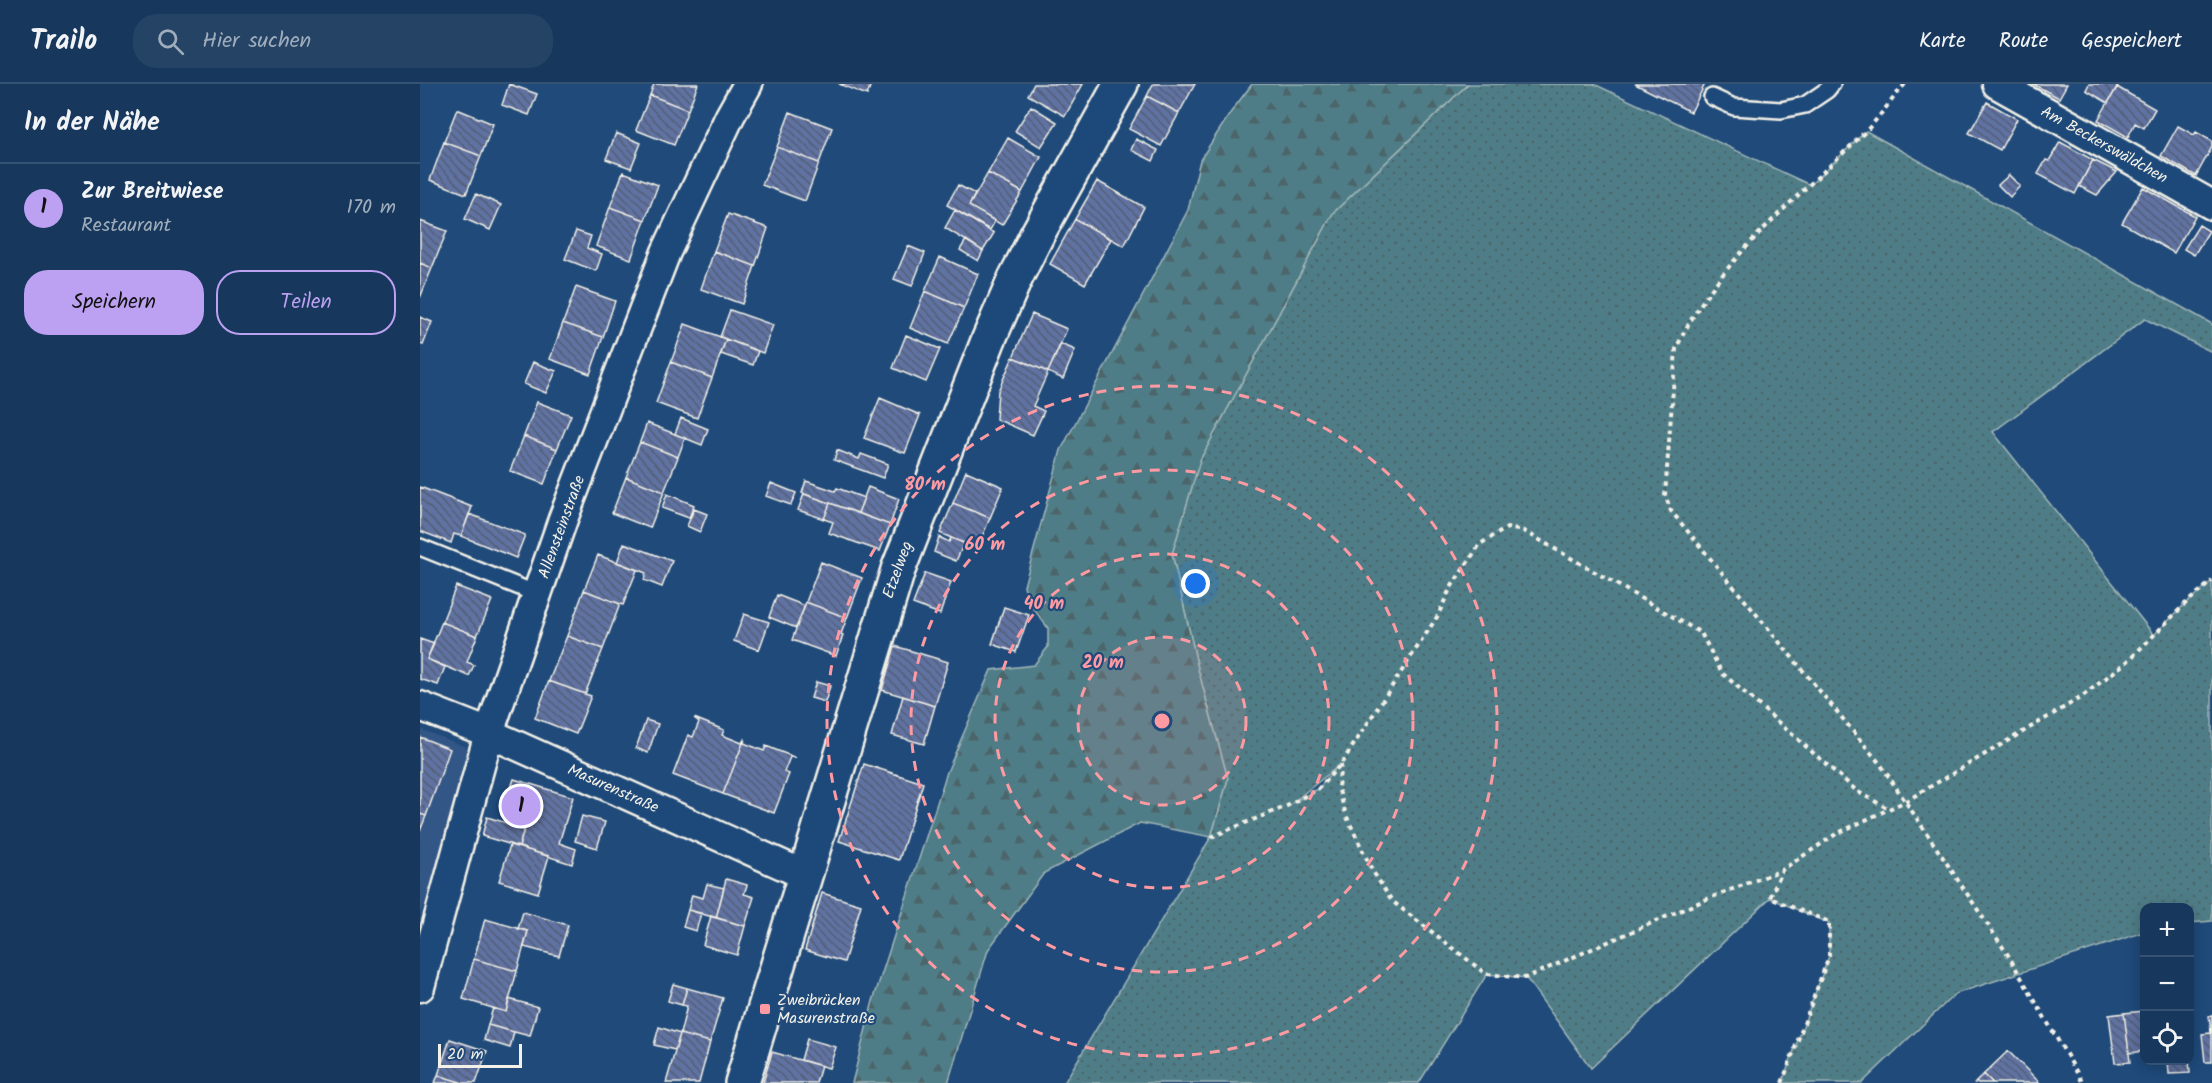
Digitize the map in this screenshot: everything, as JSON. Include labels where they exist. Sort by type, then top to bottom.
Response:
[{"type":"street","name":"Allensteinstraße","points":[[420,987],[489,733],[568,508],[666,252],[730,116],[748,84]]},
{"type":"street","name":"Etzelweg","points":[[742,1083],[887,601],[983,351],[1015,279],[1121,84]]},
{"type":"street","name":"Am Beckerswäldchen","points":[[1997,84],[2212,205]]},
{"type":"street","name":"Masurenstraße","points":[[420,706],[489,733],[805,875]]},
{"type":"lane","points":[[1712,97],[1734,107],[1781,110],[1805,105],[1832,84]]},
{"type":"lane","points":[[420,547],[537,594]]},
{"type":"path","points":[[1905,84],[1866,131],[1738,255],[1686,328],[1676,349],[1665,495],[1671,511],[1881,765],[2008,955],[2083,1083]]},
{"type":"path","points":[[1211,837],[1287,806],[1318,789],[1341,764],[1437,616],[1450,589],[1480,544],[1507,528],[1524,531],[1701,633],[1722,673],[1858,792],[1889,809]]},
{"type":"path","points":[[1341,764],[1338,787],[1346,815],[1372,870],[1392,902],[1486,974],[1526,978],[1707,899],[1782,870],[1836,834],[1906,801],[2080,698],[2128,661],[2186,603],[2212,581]]},
{"type":"path","points":[[1782,870],[1770,898],[1829,922],[1829,956],[1782,1083]]},
{"type":"shaded area","points":[[420,729],[469,748],[475,766],[420,915]]},
{"type":"green space","points":[[1252,84],[1468,84],[1333,213],[1200,460],[1172,554],[1199,673],[1228,779],[1211,837],[1140,823],[1044,873],[988,950],[948,1083],[852,1083],[873,1001],[947,772],[991,670],[1034,665],[1048,647],[1048,628],[1030,604],[1024,586],[1061,450],[1188,210],[1200,160]]},
{"type":"green space","points":[[1468,84],[1594,84],[1810,185],[1866,131],[2212,324],[2212,352],[2145,319],[1993,432],[2154,635],[2212,581],[2212,921],[2194,923],[2194,903],[2140,903],[2140,933],[1955,994],[1862,1083],[1782,1083],[1829,956],[1829,923],[1770,898],[1591,1068],[1526,978],[1487,974],[1419,1083],[1064,1083],[1211,837],[1228,779],[1199,673],[1172,554],[1200,460],[1333,213]],"holes":[[[1337,767],[1318,789],[1292,803]]]},
{"type":"building","points":[[509,84],[537,94],[529,115],[502,105]]},
{"type":"building","points":[[654,84],[698,84],[688,110],[650,95]]},
{"type":"building","points":[[839,84],[871,84],[867,95]]},
{"type":"building","points":[[1034,84],[1083,84],[1065,116],[1028,95]]},
{"type":"building","points":[[1153,84],[1195,84],[1179,113],[1147,96]]},
{"type":"building","points":[[1635,84],[1705,84],[1691,112]]},
{"type":"building","points":[[2033,84],[2067,84],[2059,98]]},
{"type":"building","points":[[2089,84],[2119,84],[2108,103],[2086,90]]},
{"type":"building","points":[[2117,87],[2155,109],[2144,128],[2135,123],[2128,137],[2098,120]]},
{"type":"building","points":[[650,95],[688,110],[674,145],[636,130]]},
{"type":"building","points":[[1147,96],[1179,113],[1161,146],[1129,129]]},
{"type":"building","points":[[1987,102],[2017,119],[2000,150],[1969,133]]},
{"type":"building","points":[[1031,106],[1057,122],[1041,147],[1015,131]]},
{"type":"building","points":[[457,109],[493,124],[481,156],[444,142]]},
{"type":"building","points":[[790,112],[832,128],[819,163],[777,147]]},
{"type":"building","points":[[2178,126],[2212,141],[2212,147],[2196,176],[2161,156]]},
{"type":"building","points":[[616,133],[641,143],[631,168],[606,159]]},
{"type":"building","points":[[1008,138],[1041,157],[1022,192],[988,173]]},
{"type":"building","points":[[1136,139],[1158,150],[1153,161],[1131,150]]},
{"type":"building","points":[[444,142],[481,156],[466,194],[430,180]]},
{"type":"building","points":[[2060,142],[2093,160],[2075,194],[2038,174]]},
{"type":"building","points":[[777,147],[819,163],[805,201],[762,185]]},
{"type":"building","points":[[2093,160],[2117,172],[2097,195],[2079,186]]},
{"type":"building","points":[[623,172],[658,185],[645,220],[610,207]]},
{"type":"building","points":[[988,173],[1022,192],[1002,225],[969,206]]},
{"type":"building","points":[[2009,175],[2020,186],[2010,197],[1998,185]]},
{"type":"building","points":[[1097,181],[1144,207],[1124,246],[1075,219]]},
{"type":"building","points":[[958,185],[975,194],[969,206],[995,221],[990,230],[947,205]]},
{"type":"building","points":[[2143,187],[2195,216],[2174,253],[2122,223]]},
{"type":"building","points":[[476,194],[501,205],[490,230],[465,219]]},
{"type":"building","points":[[610,207],[645,220],[631,259],[596,246]]},
{"type":"building","points":[[955,210],[994,233],[983,251],[945,228]]},
{"type":"building","points":[[728,214],[768,228],[755,266],[714,251]]},
{"type":"building","points":[[1075,219],[1111,239],[1085,284],[1050,264]]},
{"type":"building","points":[[420,221],[447,231],[432,268],[420,263]]},
{"type":"building","points":[[2199,225],[2209,231],[2194,255],[2184,249]]},
{"type":"building","points":[[576,231],[591,236],[587,248],[602,254],[596,271],[565,259]]},
{"type":"building","points":[[966,240],[983,251],[978,261],[960,250]]},
{"type":"building","points":[[908,246],[925,253],[912,286],[894,279]]},
{"type":"building","points":[[714,251],[755,266],[742,304],[701,289]]},
{"type":"building","points":[[940,257],[978,274],[964,308],[925,291]]},
{"type":"building","points":[[420,263],[432,268],[420,298]]},
{"type":"building","points":[[576,287],[615,301],[603,337],[563,323]]},
{"type":"building","points":[[925,291],[964,308],[948,344],[910,328]]},
{"type":"building","points":[[730,310],[773,325],[763,353],[720,337]]},
{"type":"building","points":[[1032,314],[1067,329],[1048,372],[1013,357]]},
{"type":"building","points":[[420,317],[432,322],[423,345],[420,344]]},
{"type":"building","points":[[563,323],[603,337],[590,374],[550,359]]},
{"type":"building","points":[[685,324],[726,339],[712,378],[671,362]]},
{"type":"building","points":[[906,335],[940,349],[926,382],[893,368]]},
{"type":"building","points":[[726,339],[758,351],[753,365],[721,354]]},
{"type":"building","points":[[1061,344],[1075,350],[1063,379],[1048,372]]},
{"type":"building","points":[[1013,357],[1048,372],[1033,406],[1044,411],[1033,435],[996,419],[998,391]]},
{"type":"building","points":[[533,362],[556,371],[546,393],[524,384]]},
{"type":"building","points":[[671,362],[712,378],[697,418],[656,403]]},
{"type":"building","points":[[880,398],[920,415],[905,453],[864,438]]},
{"type":"building","points":[[537,402],[571,415],[557,449],[524,436]]},
{"type":"building","points":[[681,418],[708,429],[702,445],[675,434]]},
{"type":"building","points":[[647,423],[685,438],[678,457],[640,442]]},
{"type":"building","points":[[524,436],[557,449],[544,484],[510,471]]},
{"type":"building","points":[[640,442],[678,457],[664,492],[626,477]]},
{"type":"building","points":[[837,450],[859,459],[861,454],[888,464],[883,478],[834,460]]},
{"type":"building","points":[[966,471],[1003,487],[990,518],[953,503]]},
{"type":"building","points":[[626,477],[664,492],[650,528],[612,513]]},
{"type":"building","points":[[806,481],[835,491],[837,488],[864,498],[858,513],[802,493]]},
{"type":"building","points":[[771,483],[796,493],[791,505],[766,496]]},
{"type":"building","points":[[420,487],[472,507],[461,536],[454,534],[451,543],[420,531]]},
{"type":"building","points":[[868,487],[899,499],[890,525],[858,513]]},
{"type":"building","points":[[667,494],[694,505],[689,518],[662,508]]},
{"type":"building","points":[[804,494],[830,503],[824,519],[798,510]]},
{"type":"building","points":[[830,503],[890,525],[880,551],[829,533],[833,522],[824,519]]},
{"type":"building","points":[[953,503],[990,518],[977,549],[940,533]]},
{"type":"building","points":[[694,509],[707,514],[700,532],[687,526]]},
{"type":"building","points":[[469,514],[525,535],[516,558],[461,536]]},
{"type":"building","points":[[939,537],[949,542],[951,538],[964,543],[956,561],[934,552]]},
{"type":"building","points":[[624,543],[672,561],[662,587],[644,580],[646,573],[617,562]]},
{"type":"building","points":[[598,555],[637,570],[623,605],[584,590]]},
{"type":"building","points":[[821,562],[862,578],[847,618],[806,602]]},
{"type":"building","points":[[925,573],[951,582],[940,614],[913,604]]},
{"type":"building","points":[[456,586],[492,600],[477,636],[442,622]]},
{"type":"building","points":[[584,590],[620,604],[603,649],[567,636]]},
{"type":"building","points":[[777,595],[805,606],[796,628],[769,617]]},
{"type":"building","points":[[806,602],[847,618],[836,656],[792,640]]},
{"type":"building","points":[[1004,607],[1029,615],[1016,652],[992,644]]},
{"type":"building","points":[[744,614],[769,622],[759,650],[734,641]]},
{"type":"building","points":[[442,622],[477,636],[467,662],[474,665],[469,676],[427,659]]},
{"type":"building","points":[[567,636],[603,649],[585,694],[549,681]]},
{"type":"building","points":[[420,639],[434,644],[427,659],[445,667],[438,685],[420,679]]},
{"type":"building","points":[[895,646],[948,662],[935,706],[882,690]]},
{"type":"building","points":[[549,681],[591,696],[576,734],[535,718]]},
{"type":"building","points":[[816,682],[830,686],[825,702],[811,698]]},
{"type":"building","points":[[903,696],[935,706],[924,744],[892,735]]},
{"type":"building","points":[[694,718],[724,730],[722,735],[742,743],[745,738],[723,794],[673,775],[688,735],[693,737],[699,722]]},
{"type":"building","points":[[646,720],[658,724],[648,753],[636,748]]},
{"type":"building","points":[[420,737],[450,749],[426,816],[420,814]]},
{"type":"building","points":[[745,738],[744,743],[764,751],[766,746],[796,758],[790,757],[784,772],[789,774],[774,813],[723,794]]},
{"type":"building","points":[[864,764],[923,783],[899,860],[839,841]]},
{"type":"building","points":[[514,779],[573,797],[559,843],[576,849],[572,864],[519,847],[527,819],[503,812]]},
{"type":"building","points":[[420,814],[426,816],[420,831]]},
{"type":"building","points":[[582,816],[605,822],[597,848],[575,841]]},
{"type":"building","points":[[487,817],[524,828],[519,847],[482,836]]},
{"type":"building","points":[[510,845],[549,856],[538,893],[499,881]]},
{"type":"building","points":[[726,879],[747,885],[744,894],[754,897],[745,926],[716,918]]},
{"type":"building","points":[[707,884],[724,888],[716,918],[688,910],[692,895],[703,898]]},
{"type":"building","points":[[822,893],[861,905],[844,962],[805,950]]},
{"type":"building","points":[[688,910],[701,913],[696,931],[683,927]]},
{"type":"building","points":[[523,912],[568,925],[559,956],[524,947],[528,931],[518,929]]},
{"type":"building","points":[[711,916],[745,926],[737,955],[703,945]]},
{"type":"building","points":[[485,919],[528,931],[517,971],[474,959]]},
{"type":"building","points":[[474,959],[517,971],[506,1012],[463,999]]},
{"type":"building","points":[[673,984],[687,988],[682,1005],[668,1001]]},
{"type":"building","points":[[687,988],[723,998],[710,1042],[680,1034],[687,1006],[682,1005]]},
{"type":"building","points":[[509,999],[538,1007],[530,1036],[488,1025],[493,1008],[506,1012]]},
{"type":"building","points":[[2140,1011],[2140,1052],[2129,1053],[2124,1013]]},
{"type":"building","points":[[2124,1013],[2130,1062],[2115,1063],[2109,1015]]},
{"type":"building","points":[[2212,1015],[2212,1062],[2205,1062],[2202,1034],[2211,1033],[2209,1016]]},
{"type":"building","points":[[488,1025],[514,1032],[510,1048],[484,1040]]},
{"type":"building","points":[[659,1027],[680,1034],[675,1050],[654,1045]]},
{"type":"building","points":[[680,1034],[710,1042],[699,1083],[666,1083]]},
{"type":"building","points":[[450,1039],[487,1051],[476,1083],[463,1083],[438,1075]]},
{"type":"building","points":[[807,1039],[836,1047],[829,1068],[801,1060]]},
{"type":"building","points":[[2008,1051],[2039,1083],[1993,1083],[1984,1074]]},
{"type":"building","points":[[772,1052],[821,1066],[816,1083],[763,1083]]},
{"type":"building","points":[[2168,1065],[2189,1065],[2190,1073],[2169,1074]]},
{"type":"building","points":[[1984,1074],[1993,1083],[1975,1083]]},
{"type":"building","points":[[438,1075],[463,1083],[435,1083]]},
{"type":"place","name":"Zur Breitwiese","points":[[521,806]]},
{"type":"place","name":"Zweibrücken Masurenstraße","points":[[765,1009]]}]
